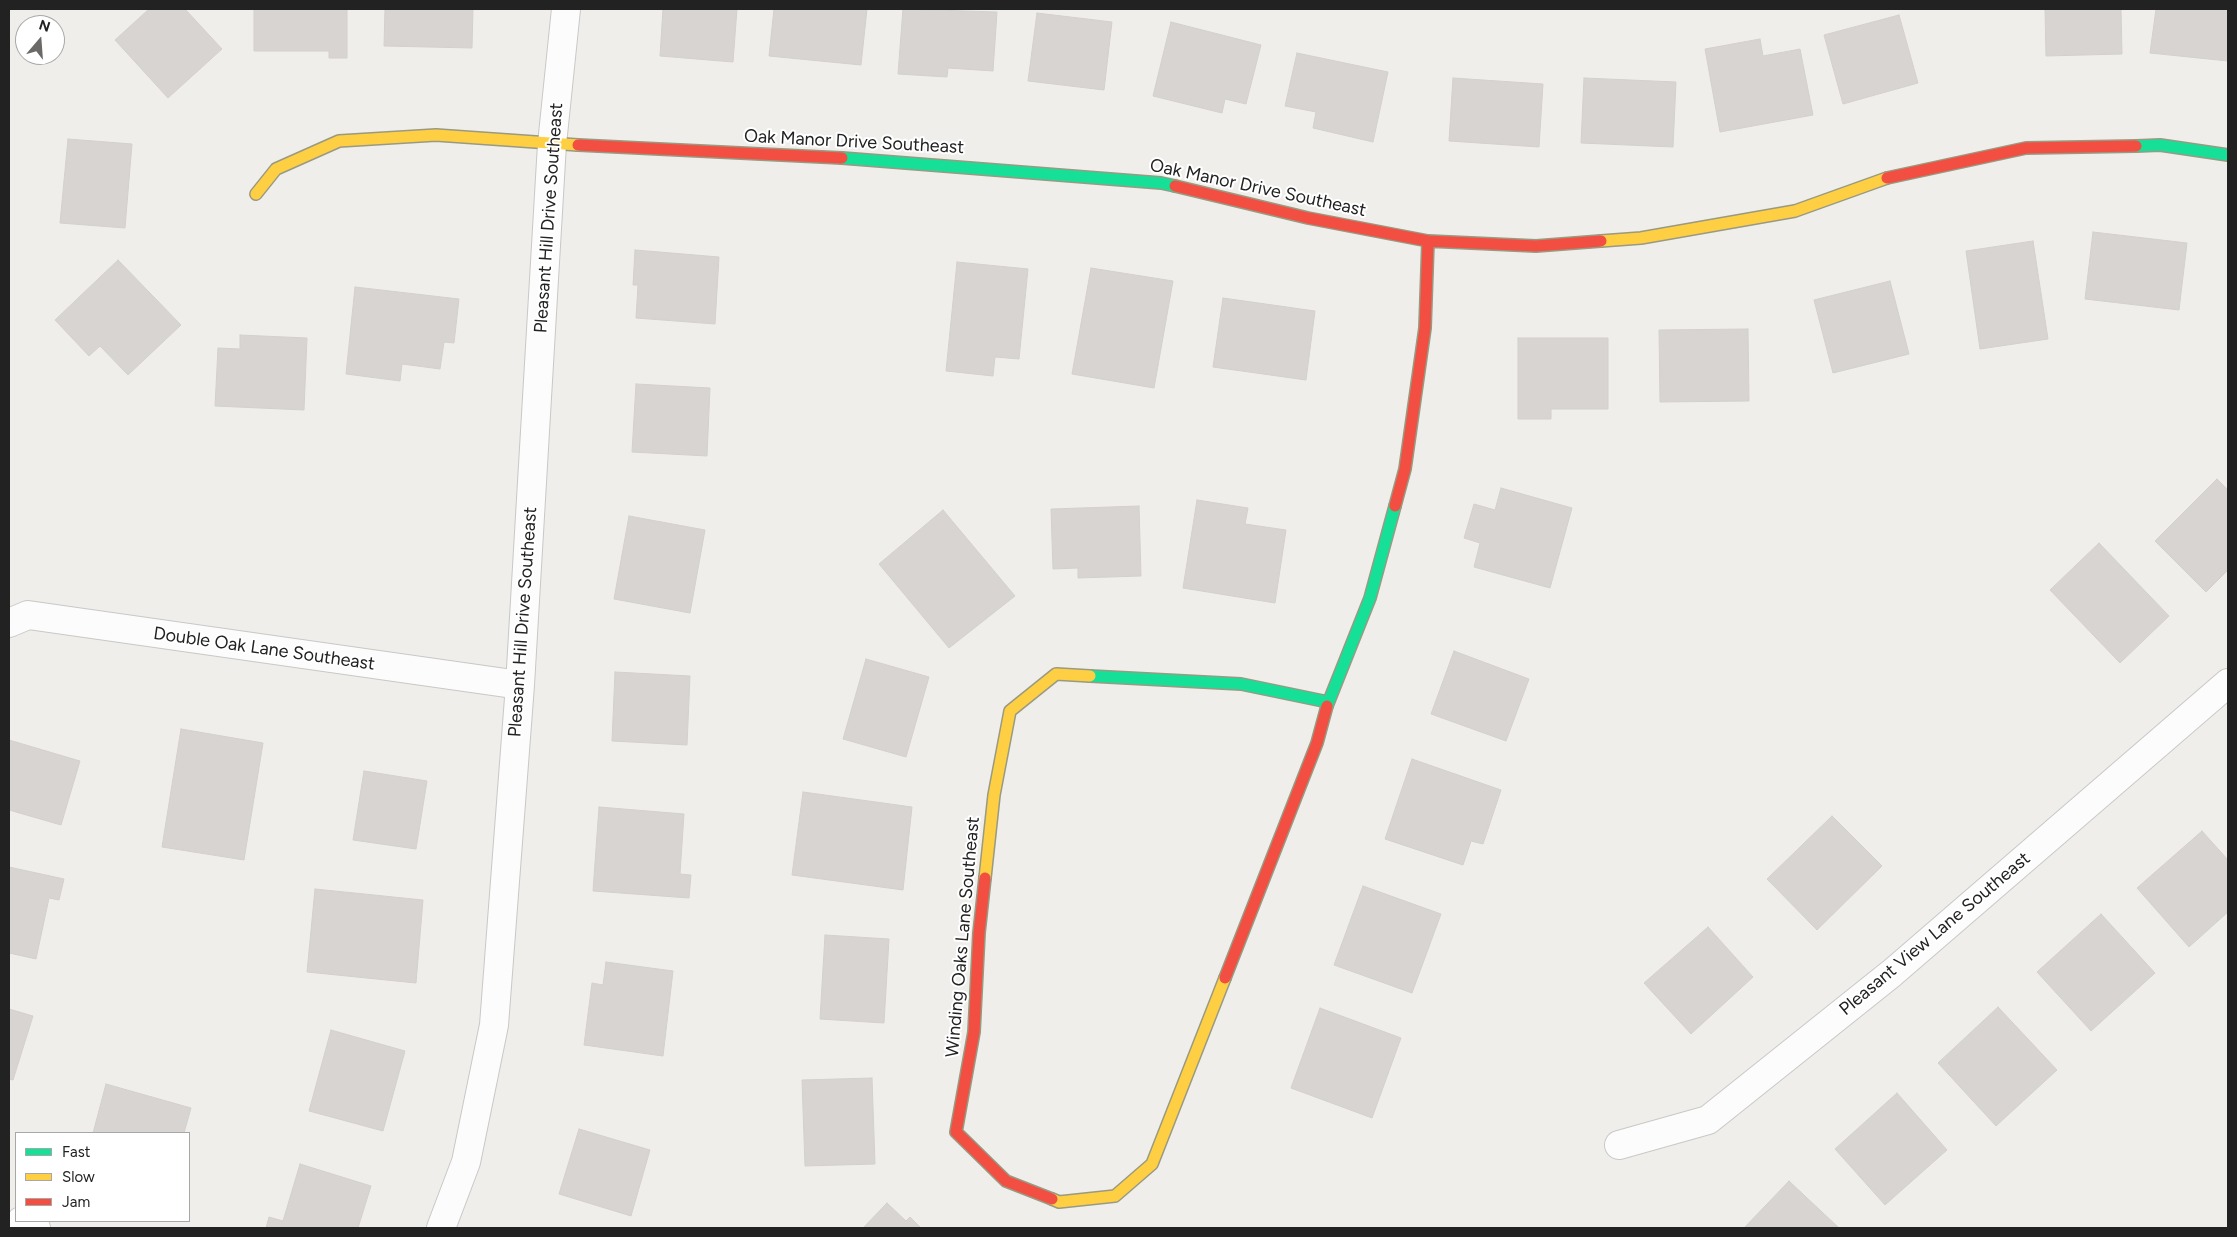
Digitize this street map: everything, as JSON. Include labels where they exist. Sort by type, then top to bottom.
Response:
[{"type":"street","name":"Pleasant Hill Drive Southeast","points":[[440,1228],[466,1162],[494,1025],[520,685],[552,144],[566,9]]},
{"type":"street","name":"Oak Manor Drive Southeast","points":[[256,194],[276,170],[339,141],[436,135],[552,144],[901,161],[1161,183],[1308,218],[1428,241],[1536,246],[1641,238],[1795,211],[1895,175],[2026,148],[2160,145],[2228,155]]},
{"type":"street","name":"Winding Oaks Lane Southeast","points":[[1328,702],[1241,684],[1056,674],[1010,711],[994,795],[979,933],[974,1032],[956,1132],[1006,1181],[1060,1202],[1115,1196],[1152,1164],[1317,743],[1328,702],[1370,598],[1405,469],[1425,328],[1428,241]]},
{"type":"street","name":"Double Oak Lane Southeast","points":[[9,623],[28,615],[520,685]]},
{"type":"street","name":"Pleasant View Lane Southeast","points":[[1619,1145],[1708,1120],[1892,973],[2228,683]]},
{"type":"street","points":[[23,1222],[36,1228]]},
{"type":"building","points":[[149,9],[185,9],[222,49],[168,98],[115,40]]},
{"type":"building","points":[[254,9],[347,9],[347,58],[329,58],[329,51],[254,51]]},
{"type":"building","points":[[385,9],[473,9],[472,48],[384,46]]},
{"type":"building","points":[[663,9],[737,9],[733,62],[660,56]]},
{"type":"building","points":[[774,9],[867,9],[861,65],[769,56]]},
{"type":"building","points":[[903,9],[997,12],[993,71],[948,68],[947,77],[898,74]]},
{"type":"building","points":[[2045,9],[2121,9],[2122,54],[2046,56]]},
{"type":"building","points":[[2156,9],[2228,9],[2228,61],[2150,53]]},
{"type":"building","points":[[1037,13],[1112,22],[1104,90],[1028,81]]},
{"type":"building","points":[[1899,15],[1918,83],[1843,104],[1824,35]]},
{"type":"building","points":[[1171,22],[1261,45],[1246,104],[1225,99],[1222,113],[1153,96]]},
{"type":"building","points":[[1760,39],[1763,56],[1800,49],[1813,115],[1720,132],[1705,49]]},
{"type":"building","points":[[1297,53],[1388,72],[1373,142],[1313,128],[1316,112],[1285,106]]},
{"type":"building","points":[[1453,78],[1543,84],[1539,147],[1449,141]]},
{"type":"building","points":[[1584,78],[1676,82],[1673,147],[1581,143]]},
{"type":"building","points":[[68,139],[132,144],[125,228],[60,223]]},
{"type":"building","points":[[2093,232],[2187,243],[2179,310],[2085,299]]},
{"type":"building","points":[[2033,241],[2048,339],[1980,349],[1966,251]]},
{"type":"building","points":[[635,250],[719,257],[715,324],[636,318],[638,285],[633,285]]},
{"type":"building","points":[[118,260],[181,325],[128,375],[100,346],[89,356],[55,320]]},
{"type":"building","points":[[957,262],[1028,269],[1019,359],[995,357],[993,376],[946,371]]},
{"type":"building","points":[[1091,268],[1173,281],[1154,388],[1072,374]]},
{"type":"building","points":[[1890,281],[1909,354],[1833,373],[1814,300]]},
{"type":"building","points":[[355,287],[459,299],[454,343],[444,342],[440,369],[402,364],[400,381],[346,374]]},
{"type":"building","points":[[1223,298],[1315,311],[1306,380],[1213,367]]},
{"type":"building","points":[[1748,329],[1749,401],[1660,402],[1659,330]]},
{"type":"building","points":[[240,335],[307,338],[304,410],[215,406],[218,348],[240,349]]},
{"type":"building","points":[[1518,338],[1608,338],[1608,409],[1551,409],[1551,419],[1518,419]]},
{"type":"building","points":[[636,384],[710,388],[707,456],[632,452]]},
{"type":"building","points":[[2217,479],[2228,490],[2228,570],[2206,592],[2155,541]]},
{"type":"building","points":[[1501,488],[1572,508],[1550,588],[1474,567],[1480,543],[1464,538],[1474,504],[1495,510]]},
{"type":"building","points":[[1197,500],[1248,508],[1245,524],[1286,530],[1275,603],[1183,588]]},
{"type":"building","points":[[1139,506],[1141,576],[1078,578],[1078,568],[1053,569],[1051,509]]},
{"type":"building","points":[[943,510],[1015,596],[949,648],[879,564]]},
{"type":"building","points":[[629,516],[705,530],[690,613],[614,599]]},
{"type":"building","points":[[2099,543],[2169,616],[2120,663],[2050,590]]},
{"type":"building","points":[[1454,651],[1529,679],[1506,741],[1431,714]]},
{"type":"building","points":[[866,659],[929,677],[906,757],[843,739]]},
{"type":"building","points":[[615,672],[690,676],[687,745],[612,741]]},
{"type":"building","points":[[181,729],[263,743],[244,860],[162,847]]},
{"type":"building","points":[[9,740],[80,761],[61,825],[9,810]]},
{"type":"building","points":[[1412,759],[1501,790],[1483,844],[1471,841],[1463,865],[1385,839]]},
{"type":"building","points":[[364,771],[427,781],[416,849],[353,840]]},
{"type":"building","points":[[803,792],[912,807],[903,890],[792,875]]},
{"type":"building","points":[[599,807],[684,814],[680,874],[691,875],[689,898],[593,891]]},
{"type":"building","points":[[1832,816],[1882,866],[1817,930],[1767,879]]},
{"type":"building","points":[[2202,831],[2228,860],[2228,912],[2189,947],[2137,888]]},
{"type":"building","points":[[9,867],[64,879],[59,900],[49,898],[36,959],[9,953]]},
{"type":"building","points":[[1363,886],[1441,914],[1412,993],[1334,965]]},
{"type":"building","points":[[315,889],[423,900],[416,983],[307,972]]},
{"type":"building","points":[[2101,914],[2155,973],[2091,1031],[2037,972]]},
{"type":"building","points":[[1708,927],[1753,977],[1691,1034],[1644,983]]},
{"type":"building","points":[[825,935],[889,939],[884,1023],[820,1019]]},
{"type":"building","points":[[606,962],[673,971],[663,1056],[584,1045],[592,983],[603,985]]},
{"type":"building","points":[[1998,1007],[2057,1070],[1996,1126],[1938,1063]]},
{"type":"building","points":[[1320,1008],[1401,1038],[1372,1118],[1291,1088]]},
{"type":"building","points":[[9,1009],[33,1016],[13,1080],[9,1079]]},
{"type":"building","points":[[331,1030],[405,1051],[383,1131],[309,1111]]},
{"type":"building","points":[[872,1078],[875,1164],[805,1166],[802,1080]]},
{"type":"building","points":[[106,1084],[191,1108],[184,1132],[93,1132]]},
{"type":"building","points":[[1897,1093],[1947,1150],[1885,1205],[1835,1149]]},
{"type":"building","points":[[579,1129],[650,1150],[631,1216],[559,1194]]},
{"type":"building","points":[[300,1164],[371,1186],[358,1228],[266,1228],[269,1217],[283,1221]]},
{"type":"building","points":[[1789,1181],[1838,1227],[1744,1228]]},
{"type":"building","points":[[887,1203],[906,1221],[910,1217],[921,1228],[863,1228]]},
{"type":"traffic: fast","points":[[2136,146],[2160,145],[2228,155]]},
{"type":"traffic: fast","points":[[842,158],[1161,183],[1175,186]]},
{"type":"traffic: fast","points":[[1327,706],[1370,598],[1395,506]]},
{"type":"traffic: fast","points":[[1090,676],[1241,684],[1328,702]]},
{"type":"traffic: slow","points":[[256,194],[276,169],[339,141],[436,135],[578,145]]},
{"type":"traffic: slow","points":[[1601,241],[1641,238],[1795,211],[1887,178]]},
{"type":"traffic: slow","points":[[985,878],[994,795],[1010,711],[1056,674],[1090,676]]},
{"type":"traffic: slow","points":[[1052,1199],[1059,1202],[1115,1196],[1152,1164],[1225,978]]},
{"type":"traffic: jam","points":[[578,145],[842,158]]},
{"type":"traffic: jam","points":[[1887,178],[2026,148],[2136,146]]},
{"type":"traffic: jam","points":[[1175,186],[1308,218],[1428,241],[1536,246],[1601,241]]},
{"type":"traffic: jam","points":[[1395,506],[1405,469],[1425,328],[1428,241]]},
{"type":"traffic: jam","points":[[1225,978],[1317,743],[1327,706]]},
{"type":"traffic: jam","points":[[985,878],[979,933],[974,1032],[956,1132],[1006,1181],[1052,1199]]}]
